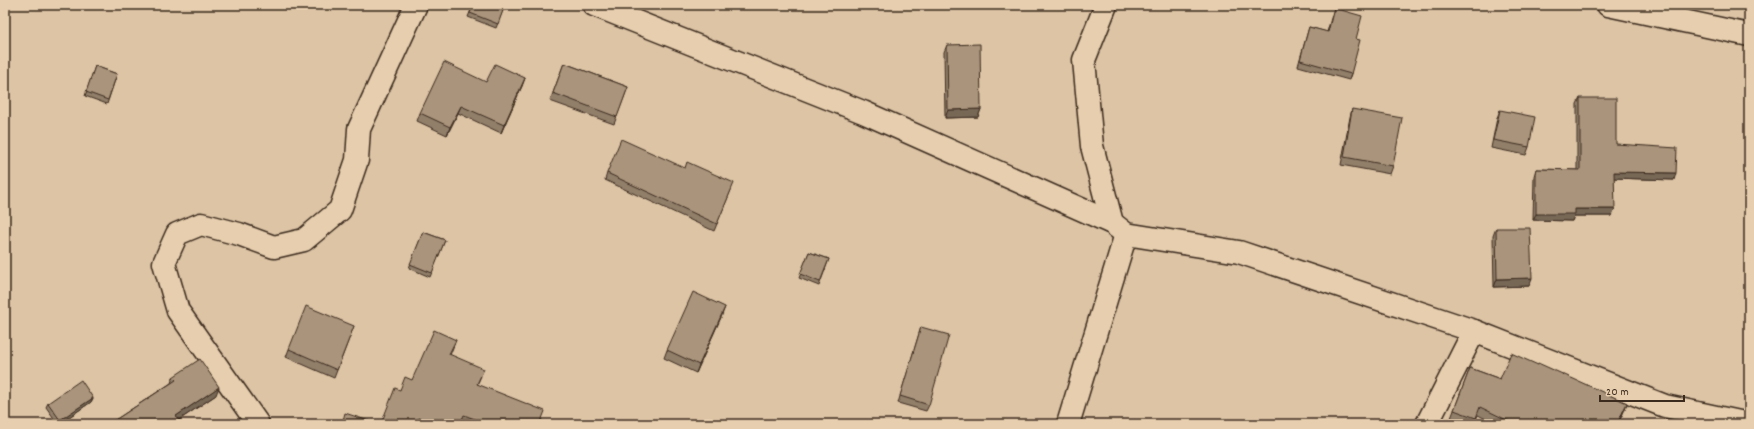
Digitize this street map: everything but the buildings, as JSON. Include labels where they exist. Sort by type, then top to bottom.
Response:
[{"type":"street","points":[[258,424],[178,311],[164,263],[177,234],[201,224],[239,234],[274,247],[304,240],[340,210],[358,160],[359,129],[416,5]]},
{"type":"street","points":[[594,5],[863,112],[1119,229],[1239,252],[1474,331],[1665,406],[1749,424]]},
{"type":"street","points":[[1068,424],[1119,229],[1092,146],[1084,60],[1106,5]]},
{"type":"street","points":[[1608,5],[1749,35]]},
{"type":"street","points":[[1427,424],[1474,331]]}]
